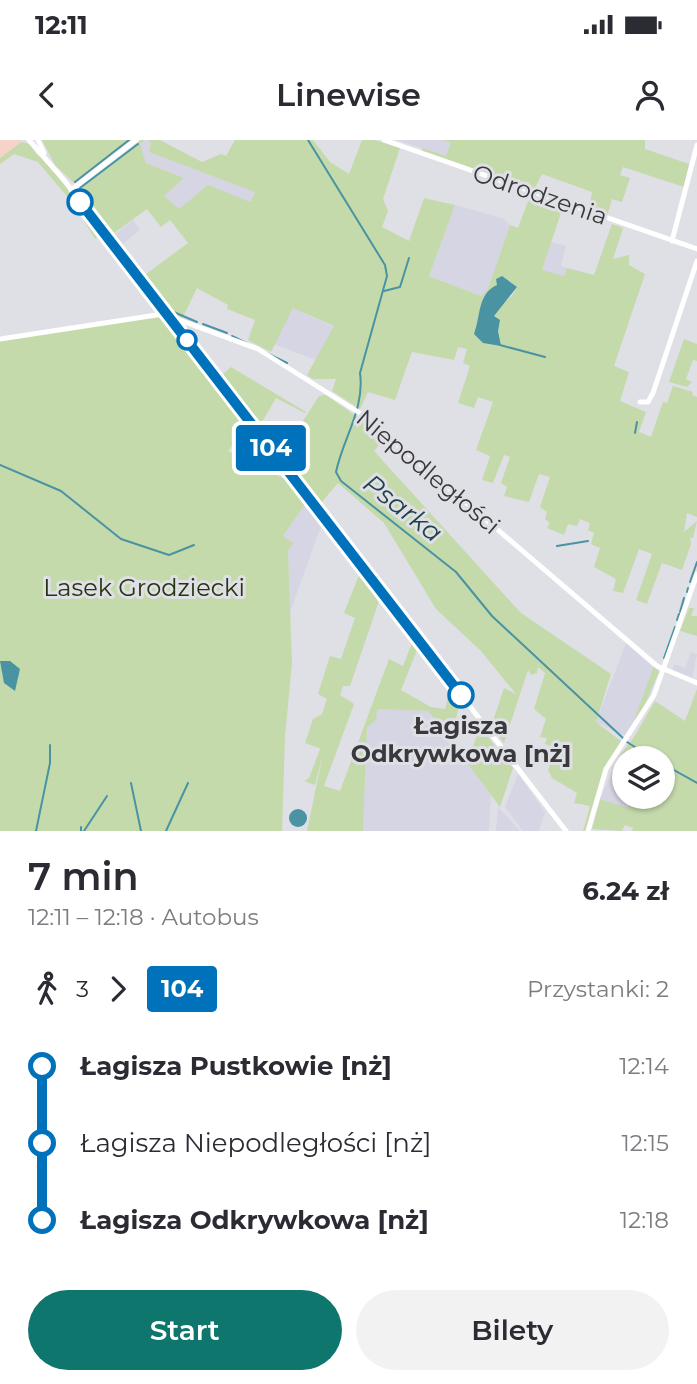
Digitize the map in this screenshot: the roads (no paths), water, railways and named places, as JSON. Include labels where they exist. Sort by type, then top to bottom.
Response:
[{"type":"main road","points":[[0,154],[17,140]]},
{"type":"street","points":[[29,140],[45,156],[566,831]]},
{"type":"street","points":[[38,140],[45,156]]},
{"type":"street","points":[[71,190],[136,140]]},
{"type":"street","name":"Odrodzenia","points":[[384,140],[697,249]]},
{"type":"street","points":[[672,241],[697,145]]},
{"type":"street","points":[[640,402],[649,401],[653,393],[697,261]]},
{"type":"street","points":[[0,339],[167,314]]},
{"type":"street","name":"Niepodległości","points":[[167,314],[258,349],[360,413],[664,670],[697,683]]},
{"type":"street","points":[[588,831],[601,782],[621,746],[647,709],[664,670],[697,574]]},
{"type":"water","points":[[502,276],[517,287],[494,316],[500,320],[498,331],[501,346],[483,343],[474,334],[483,300],[497,285],[496,279]]},
{"type":"water","points":[[0,661],[10,661],[20,669],[15,691],[4,683]]},
{"type":"water","points":[[298,809],[304,812],[307,818],[304,824],[298,827],[292,824],[289,818],[292,812]]},
{"type":"waterway","points":[[75,182],[129,140]]},
{"type":"waterway","name":"Psarka","points":[[308,140],[385,265],[387,276],[360,373],[361,386],[356,411],[336,472],[341,481],[456,572],[492,616],[623,738]]},
{"type":"waterway","points":[[80,188],[138,144]]},
{"type":"waterway","points":[[384,291],[400,287],[409,258]]},
{"type":"waterway","points":[[143,276],[169,310],[197,322]]},
{"type":"waterway","points":[[203,324],[227,333]]},
{"type":"waterway","points":[[232,336],[287,363]]},
{"type":"waterway","points":[[500,345],[545,357]]},
{"type":"waterway","points":[[635,433],[637,422]]},
{"type":"waterway","points":[[249,426],[260,440]]},
{"type":"waterway","points":[[263,444],[270,452]]},
{"type":"waterway","points":[[272,456],[320,518]]},
{"type":"waterway","points":[[0,465],[61,491],[121,539],[169,555],[194,545]]},
{"type":"waterway","points":[[328,529],[335,537]]},
{"type":"waterway","points":[[557,546],[588,541]]},
{"type":"waterway","points":[[345,550],[348,554]]},
{"type":"waterway","points":[[352,559],[357,566]]},
{"type":"waterway","points":[[690,582],[697,562]]},
{"type":"waterway","points":[[361,571],[382,598]]},
{"type":"waterway","points":[[687,592],[688,588]]},
{"type":"waterway","points":[[680,612],[684,598]]},
{"type":"waterway","points":[[386,603],[392,611]]},
{"type":"waterway","points":[[677,620],[679,614]]},
{"type":"waterway","points":[[396,616],[399,619]]},
{"type":"waterway","points":[[403,624],[406,629]]},
{"type":"waterway","points":[[664,658],[675,627]]},
{"type":"waterway","points":[[410,634],[422,649]]},
{"type":"waterway","name":"Psarka","points":[[627,742],[633,746]]},
{"type":"waterway","points":[[36,831],[50,763],[50,745]]},
{"type":"waterway","name":"Psarka","points":[[675,771],[697,783]]},
{"type":"waterway","points":[[131,783],[141,831]]},
{"type":"waterway","points":[[166,831],[188,783]]},
{"type":"waterway","points":[[84,831],[107,796]]},
{"type":"place","name":"Łagisza Odkrywkowa [nż]","points":[[461,695]]},
{"type":"park label","name":"Lasek Grodziecki","points":[[144,588]]}]
